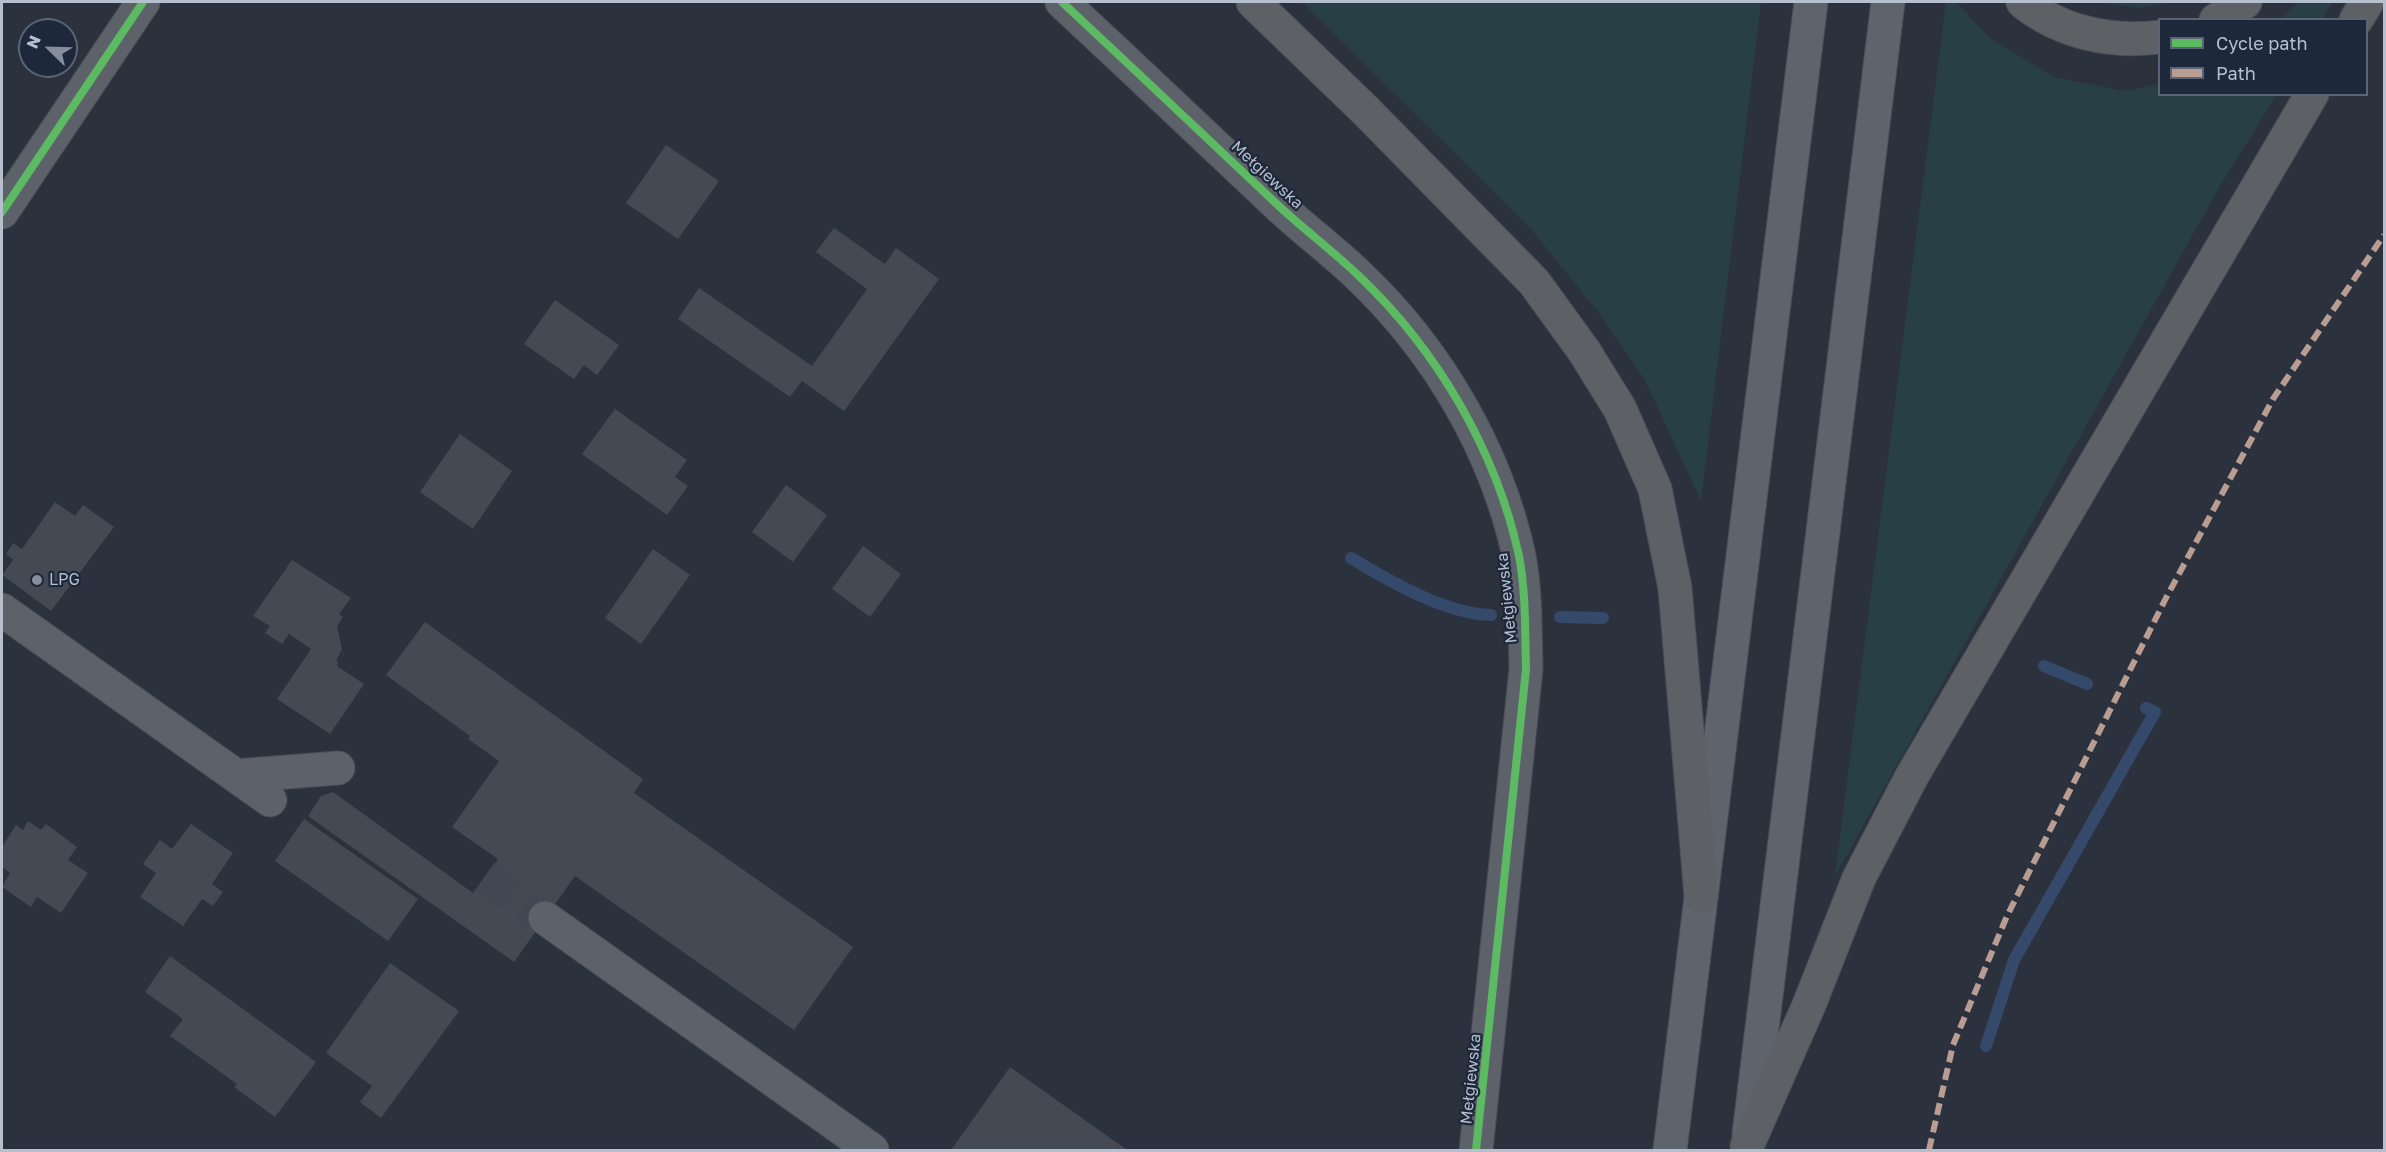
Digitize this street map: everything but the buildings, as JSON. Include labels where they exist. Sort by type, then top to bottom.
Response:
[{"type":"highway","points":[[1253,2],[1365,110],[1534,282],[1584,351],[1620,409],[1655,489],[1675,588],[1701,896]]},
{"type":"highway","points":[[2023,2],[2069,28],[2094,36],[2120,39],[2158,37]]},
{"type":"highway","points":[[2219,18],[2245,2]]},
{"type":"highway","points":[[2357,18],[2367,2]]},
{"type":"highway","points":[[1747,1148],[1809,1005],[1858,878],[1912,776],[2311,96]]},
{"type":"main road","points":[[1670,1150],[1811,2]]},
{"type":"main road","points":[[1747,1148],[1888,2]]},
{"type":"street","points":[[2,212],[143,2]]},
{"type":"street","name":"Mełgiewska","points":[[1062,2],[1287,213],[1359,275],[1396,315],[1439,368],[1462,406],[1506,510],[1519,557],[1525,612],[1526,669],[1476,1150]]},
{"type":"street","points":[[2,610],[270,800]]},
{"type":"street","points":[[236,776],[338,768]]},
{"type":"street","points":[[545,918],[872,1150]]},
{"type":"green space","points":[[1302,2],[1761,2],[1701,501],[1645,380],[1596,309],[1530,228]]},
{"type":"green space","points":[[1946,2],[1956,2],[1990,38],[2053,77],[2125,91],[2158,84],[2158,96],[2275,96],[2216,193],[1835,876]]},
{"type":"green space","points":[[2098,2],[2166,2],[2140,8]]},
{"type":"green space","points":[[2299,2],[2333,2],[2323,18],[2281,18]]},
{"type":"waterway","points":[[1351,558],[1400,586],[1437,603],[1455,609],[1491,615]]},
{"type":"waterway","points":[[1560,617],[1603,618]]},
{"type":"waterway","points":[[2044,666],[2087,684]]},
{"type":"waterway","points":[[1986,1046],[2014,960],[2155,712],[2146,708]]},
{"type":"tunnel","points":[[485,876],[545,918]]},
{"type":"marked path","points":[[1929,1150],[1953,1045],[2007,916],[2166,598],[2273,399],[2384,235]]},
{"type":"cycle path","points":[[2,212],[143,2]]},
{"type":"cycle path","points":[[1062,2],[1280,207],[1349,267],[1387,305],[1414,336],[1460,404],[1495,478],[1509,517],[1519,556],[1525,612],[1526,669],[1476,1150]]},
{"type":"place","name":"LPG","points":[[37,580]]}]
